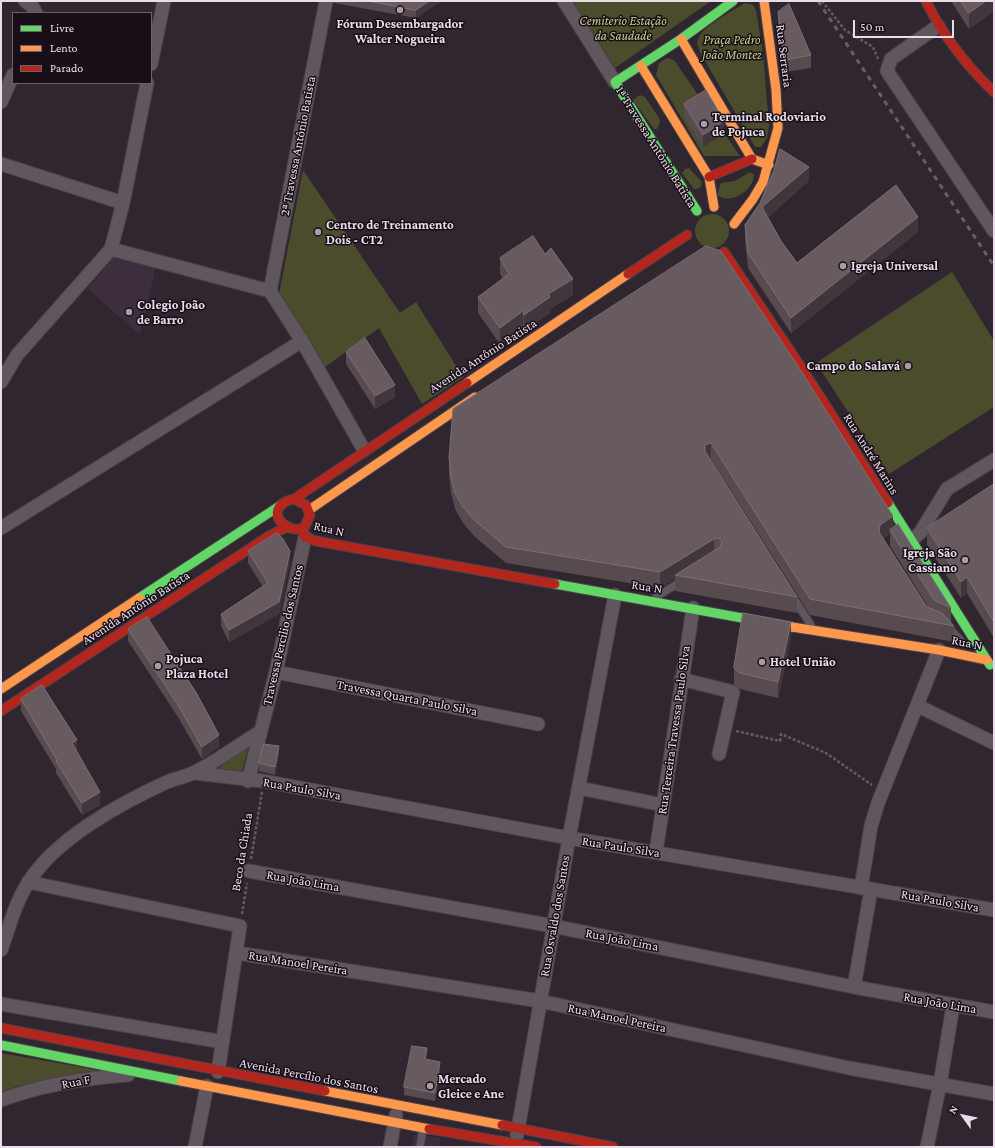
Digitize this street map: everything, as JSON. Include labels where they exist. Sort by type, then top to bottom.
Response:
[{"type":"street","points":[[25,1],[32,6],[35,12]]},
{"type":"street","points":[[152,59],[164,1]]},
{"type":"street","name":"2ª Travessa Antônio Batista","points":[[270,291],[326,1]]},
{"type":"street","name":"1ª Travessa Antônio Batista","points":[[564,1],[615,82],[662,149],[694,214],[717,208],[709,177],[680,137],[642,66]]},
{"type":"street","name":"1ª Travessa Antônio Batista","points":[[615,82],[642,66],[733,1]]},
{"type":"street","name":"Rua Serraria","points":[[734,224],[754,199],[763,182],[769,165],[778,128],[776,90],[764,1]]},
{"type":"street","points":[[926,1],[938,26],[971,69],[994,92]]},
{"type":"street","points":[[938,26],[891,59],[888,66],[889,74],[994,231]]},
{"type":"street","points":[[681,39],[752,159],[769,165]]},
{"type":"street","points":[[1,102],[12,76]]},
{"type":"street","points":[[1,382],[17,355],[111,249],[123,203],[147,84]]},
{"type":"street","points":[[709,177],[752,159]]},
{"type":"street","points":[[1,164],[123,203]]},
{"type":"street","name":"Avenida Antônio Batista","points":[[1,689],[289,499],[294,499],[364,450],[687,235]]},
{"type":"street","points":[[111,249],[270,291],[302,340],[364,450]]},
{"type":"street","name":"Rua André Marins","points":[[723,251],[803,370],[905,535],[994,671]]},
{"type":"street","points":[[1,528],[302,340]]},
{"type":"street","points":[[309,510],[483,392]]},
{"type":"street","points":[[426,410],[435,424]]},
{"type":"street","points":[[905,535],[920,533],[947,489],[994,460]]},
{"type":"street","points":[[281,505],[278,515],[279,520],[285,528],[303,533],[308,521],[309,510],[304,502],[294,499]]},
{"type":"street","name":"Avenida Antônio Batista","points":[[1,711],[269,536],[285,528]]},
{"type":"street","name":"Rua N","points":[[303,533],[316,541],[814,631],[986,660]]},
{"type":"street","name":"Travessa Percilio dos Santos","points":[[260,732],[276,672],[303,533]]},
{"type":"street","name":"Rua Osvaldo dos Santos","points":[[516,1143],[517,1128],[569,838],[615,595]]},
{"type":"street","name":"Rua Terceira Travessa Paulo Silva","points":[[656,852],[692,608]]},
{"type":"street","points":[[854,987],[866,888],[871,826],[882,792],[918,706],[945,652],[958,650],[964,644],[966,629]]},
{"type":"street","name":"Travessa Quarta Paulo Silva","points":[[276,672],[538,724]]},
{"type":"street","points":[[681,679],[733,692],[719,754]]},
{"type":"street","points":[[918,706],[994,743]]},
{"type":"street","name":"Rua Paulo Silva","points":[[1,950],[20,897],[28,882],[42,864],[58,848],[141,795],[169,781],[194,773],[260,732]]},
{"type":"street","name":"Rua Paulo Silva","points":[[248,781],[260,732]]},
{"type":"street","name":"Rua Paulo Silva","points":[[194,773],[264,782],[569,838],[994,910]]},
{"type":"street","points":[[579,788],[663,805]]},
{"type":"street","name":"Rua João Lima","points":[[249,871],[554,926],[854,987],[953,1006],[994,1012]]},
{"type":"street","points":[[28,882],[240,926]]},
{"type":"street","name":"Rua Manoel Pereira","points":[[218,1072],[240,926]]},
{"type":"street","name":"Rua Manoel Pereira","points":[[237,953],[540,1001],[849,1068],[994,1094]]},
{"type":"street","points":[[1,1004],[223,1042]]},
{"type":"street","points":[[927,1147],[940,1084],[953,1006]]},
{"type":"street","name":"Avenida Percílio dos Santos","points":[[1,1028],[218,1072],[613,1147]]},
{"type":"street","points":[[1,1045],[395,1123],[536,1147]]},
{"type":"street","points":[[153,1074],[157,1060]]},
{"type":"street","name":"Rua F","points":[[1,1100],[39,1089],[102,1077],[153,1074]]},
{"type":"street","points":[[195,1147],[207,1086]]},
{"type":"street","points":[[390,1147],[399,1106]]},
{"type":"lane","points":[[650,601],[690,576]]},
{"type":"lane","points":[[789,591],[814,631]]},
{"type":"lane","points":[[945,625],[964,644]]},
{"type":"lane","points":[[420,1147],[423,1128]]},
{"type":"path","points":[[822,1],[845,30],[873,47],[878,60],[888,66]]},
{"type":"path","points":[[725,728],[780,741],[781,734],[826,753],[882,792]]},
{"type":"path","name":"Beco da Chiada","points":[[240,926],[264,782]]},
{"type":"shaded area","name":"Colegio João de Barro","points":[[114,256],[156,266],[140,335],[88,289]]},
{"type":"shaded area","points":[[414,1134],[440,1138],[439,1147],[411,1147]]},
{"type":"green space","name":"Cemiterio Estação da Saudade","points":[[571,1],[711,1],[615,68]]},
{"type":"green space","name":"Praça Pedro João Montez","points":[[745,3],[753,5],[756,10],[763,53],[769,126],[767,138],[761,147],[755,147],[700,52],[698,44],[699,37],[707,27]]},
{"type":"green space","points":[[669,58],[674,60],[740,156],[704,156],[656,75],[659,63]]},
{"type":"green space","points":[[640,95],[645,97],[659,118],[660,122],[657,129],[654,129],[633,100]]},
{"type":"green space","points":[[689,168],[702,182],[698,189],[694,189],[682,173],[685,169]]},
{"type":"green space","name":"Centro de Treinamento Dois - CT2","points":[[303,170],[400,313],[416,302],[463,377],[422,404],[379,328],[325,367],[279,294]]},
{"type":"green space","points":[[750,172],[754,175],[753,181],[746,191],[740,195],[729,198],[723,198],[717,195],[721,183],[735,181]]},
{"type":"green space","points":[[709,214],[715,214],[719,215],[726,221],[729,231],[728,238],[722,245],[715,248],[709,248],[705,247],[698,241],[695,234],[695,228],[696,224],[702,217]]},
{"type":"green space","points":[[952,272],[994,341],[994,407],[889,474],[816,363]]},
{"type":"green space","points":[[250,742],[242,771],[217,770]]},
{"type":"green space","points":[[1,1053],[98,1070],[18,1086],[1,1092]]},
{"type":"building","points":[[368,1],[429,1],[416,10]]},
{"type":"building","points":[[961,1],[986,1],[969,13]]},
{"type":"building","points":[[789,4],[811,55],[785,60],[778,12]]},
{"type":"building","points":[[706,90],[724,121],[703,135],[684,104]]},
{"type":"building","points":[[780,149],[809,167],[762,207],[781,241],[797,263],[896,185],[918,217],[791,318],[748,253],[745,225],[760,203],[774,170]]},
{"type":"building","points":[[533,236],[545,254],[551,248],[573,279],[548,294],[550,297],[524,315],[523,311],[500,328],[478,297],[509,274],[500,258]]},
{"type":"building","points":[[706,246],[721,251],[794,360],[893,516],[880,525],[879,532],[927,607],[942,613],[954,626],[810,599],[711,443],[705,445],[705,451],[797,597],[675,575],[720,547],[722,542],[719,538],[714,539],[660,572],[506,547],[474,520],[463,507],[455,493],[451,477],[449,458],[453,409]]},
{"type":"building","points":[[365,338],[395,385],[375,396],[346,352]]},
{"type":"building","name":"Igreja São Cassiano","points":[[994,484],[994,622],[967,577],[961,582],[927,528]]},
{"type":"building","points":[[898,524],[951,608],[934,600],[890,530]]},
{"type":"building","points":[[277,533],[283,539],[290,551],[279,602],[229,630],[221,614],[268,583],[248,551]]},
{"type":"building","name":"Hotel União","points":[[743,613],[791,622],[778,682],[740,673],[734,668]]},
{"type":"building","points":[[147,617],[197,694],[219,735],[202,747],[178,705],[128,629]]},
{"type":"building","points":[[42,685],[77,740],[72,743],[100,792],[82,803],[21,699]]},
{"type":"building","points":[[264,744],[279,746],[275,767],[259,763]]},
{"type":"building","points":[[412,1046],[427,1048],[425,1059],[440,1062],[435,1093],[404,1087]]},
{"type":"railway","points":[[818,1],[994,266]]},
{"type":"traffic: fast","points":[[697,211],[615,82],[681,39],[733,1]]},
{"type":"traffic: fast","points":[[888,503],[990,665]]},
{"type":"traffic: fast","points":[[139,598],[281,505]]},
{"type":"traffic: fast","points":[[555,584],[792,627]]},
{"type":"traffic: fast","points":[[1,1045],[181,1081]]},
{"type":"traffic: slow","points":[[734,224],[753,199],[763,182],[778,128],[776,90],[764,1]]},
{"type":"traffic: slow","points":[[681,39],[752,159],[769,165]]},
{"type":"traffic: slow","points":[[641,66],[709,177],[714,207]]},
{"type":"traffic: slow","points":[[467,383],[628,274]]},
{"type":"traffic: slow","points":[[309,510],[475,397]]},
{"type":"traffic: slow","points":[[1,689],[139,598]]},
{"type":"traffic: slow","points":[[792,627],[939,650],[987,660]]},
{"type":"traffic: slow","points":[[181,1081],[429,1129]]},
{"type":"traffic: slow","points":[[325,1091],[502,1125]]},
{"type":"traffic: jam","points":[[926,1],[956,50],[994,92]]},
{"type":"traffic: jam","points":[[709,177],[752,159]]},
{"type":"traffic: jam","points":[[628,274],[687,235]]},
{"type":"traffic: jam","points":[[724,252],[803,370],[888,503]]},
{"type":"traffic: jam","points":[[294,499],[306,505],[310,515],[304,528],[292,528],[282,523],[277,514],[278,509],[282,504],[286,501],[294,499],[467,383]]},
{"type":"traffic: jam","points":[[1,711],[269,536],[285,528]]},
{"type":"traffic: jam","points":[[301,529],[305,537],[316,541],[555,584]]},
{"type":"traffic: jam","points":[[1,1028],[325,1091]]},
{"type":"traffic: jam","points":[[502,1125],[613,1147]]},
{"type":"traffic: jam","points":[[429,1129],[536,1147]]},
{"type":"place","name":"Fórum Desembargador Walter Nogueira","points":[[400,10]]},
{"type":"place","name":"Terminal Rodoviario de Pojuca","points":[[704,124]]},
{"type":"place","name":"Centro de Treinamento Dois - CT2","points":[[318,232]]},
{"type":"place","name":"Igreja Universal","points":[[843,266]]},
{"type":"place","name":"Colegio João de Barro","points":[[129,312]]},
{"type":"place","name":"Campo do Salavá","points":[[908,366]]},
{"type":"place","name":"Igreja São Cassiano","points":[[965,560]]},
{"type":"place","name":"Hotel União","points":[[762,662]]},
{"type":"place","name":"Pojuca Plaza Hotel","points":[[158,666]]},
{"type":"place","name":"Mercado Gleice e Ane","points":[[430,1086]]}]
